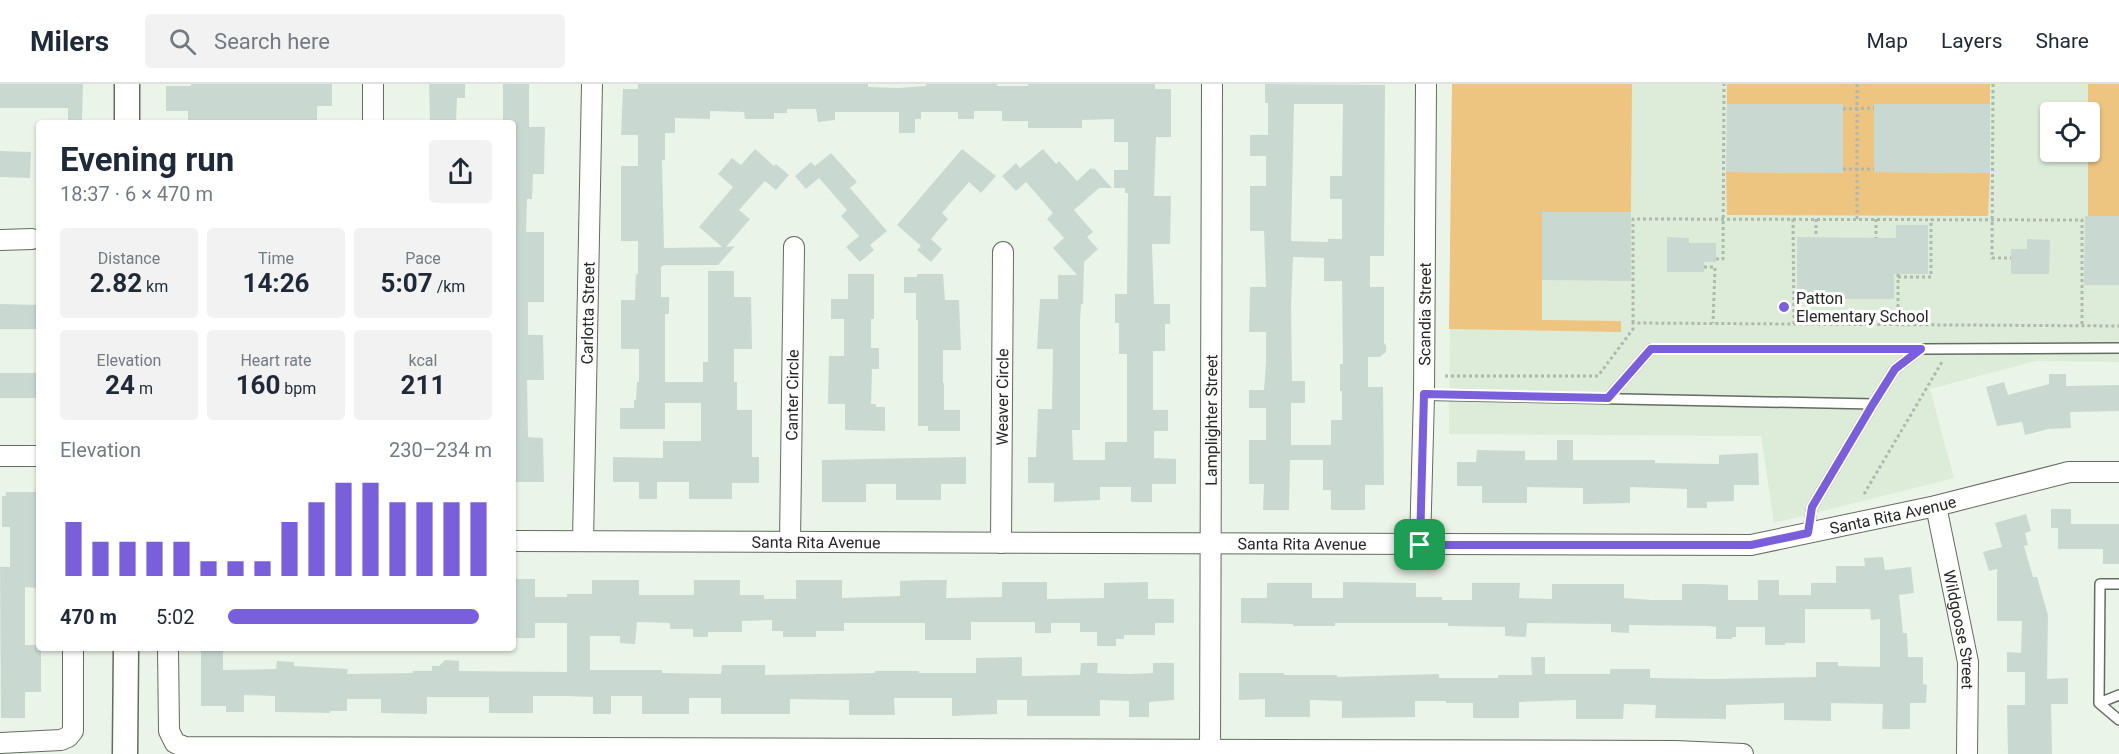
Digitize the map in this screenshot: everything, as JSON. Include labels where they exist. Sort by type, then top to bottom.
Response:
[{"type":"street","points":[[127,84],[127,120]]},
{"type":"street","points":[[373,84],[373,120]]},
{"type":"street","name":"Carlotta Street","points":[[583,541],[592,84]]},
{"type":"street","name":"Lamplighter Street","points":[[1210,752],[1212,84]]},
{"type":"street","name":"Scandia Street","points":[[1420,545],[1424,394],[1426,84]]},
{"type":"street","points":[[0,240],[32,239]]},
{"type":"street","name":"Canter Circle","points":[[790,542],[794,247]]},
{"type":"street","name":"Weaver Circle","points":[[1001,543],[1003,252]]},
{"type":"street","points":[[0,456],[36,456]]},
{"type":"street","name":"Santa Rita Avenue","points":[[516,541],[1751,545],[1936,506],[2069,472],[2119,472]]},
{"type":"street","name":"Wildgoose Street","points":[[1936,506],[1968,662],[1967,754]]},
{"type":"street","points":[[0,743],[61,740],[73,731],[74,651]]},
{"type":"street","points":[[125,754],[126,651]]},
{"type":"street","points":[[168,651],[169,731],[176,743],[185,747],[1210,752],[1651,751],[1743,754]]},
{"type":"lane","points":[[1608,398],[1651,349],[2119,348]]},
{"type":"lane","points":[[1808,533],[1812,507],[1873,404],[1895,369],[1921,349]]},
{"type":"lane","points":[[1424,394],[1873,404]]},
{"type":"lane","points":[[2119,584],[2100,584],[2100,703],[2119,720]]},
{"type":"lane","points":[[2100,703],[2119,695]]},
{"type":"path","points":[[1716,259],[1723,259],[1724,84]]},
{"type":"path","points":[[1857,84],[1857,219]]},
{"type":"path","points":[[1993,84],[1992,258],[2011,258]]},
{"type":"path","points":[[1843,109],[1874,108]]},
{"type":"path","points":[[1843,169],[1874,169]]},
{"type":"path","points":[[1445,376],[1598,376],[1633,329],[1633,219],[2082,220],[2082,327]]},
{"type":"path","points":[[1793,219],[1794,324]]},
{"type":"path","points":[[1816,219],[1816,237]]},
{"type":"path","points":[[1876,219],[1876,238]]},
{"type":"path","points":[[1898,219],[1898,225]]},
{"type":"path","points":[[1898,324],[1898,276],[1931,278],[1931,219]]},
{"type":"path","points":[[1704,267],[1715,267],[1713,323]]},
{"type":"path","points":[[1633,323],[2119,326]]},
{"type":"path","points":[[1864,494],[1943,361]]},
{"type":"shaded area","name":"Patton Elementary School","points":[[1452,84],[2119,84],[2119,362],[2036,361],[1930,389],[1954,478],[1774,523],[1761,436],[1449,434]]},
{"type":"shaded area","points":[[1452,84],[1632,84],[1631,212],[1542,212],[1542,320],[1621,321],[1621,332],[1449,329]]},
{"type":"shaded area","points":[[1727,84],[1990,84],[1990,104],[1874,104],[1874,172],[1990,173],[1988,216],[1727,215],[1726,172],[1842,173],[1843,104],[1727,104]]},
{"type":"shaded area","points":[[2088,84],[2119,84],[2119,216],[2088,216],[2088,162],[2100,162],[2100,102],[2088,102]]},
{"type":"building","points":[[0,84],[83,84],[82,120],[68,120],[68,108],[0,108]]},
{"type":"building","points":[[191,84],[332,84],[332,106],[317,106],[317,120],[188,120],[188,111],[166,111],[166,86],[191,86]]},
{"type":"building","points":[[429,84],[465,84],[465,98],[457,98],[456,120],[430,120]]},
{"type":"building","points":[[503,84],[529,84],[529,127],[545,127],[544,174],[533,174],[532,199],[527,199],[526,232],[544,232],[544,302],[528,302],[528,335],[543,335],[544,380],[527,380],[528,437],[543,438],[544,482],[516,482],[516,120],[503,120]]},
{"type":"building","points":[[638,84],[868,84],[868,87],[899,88],[926,86],[926,84],[1028,86],[1028,84],[1155,84],[1155,89],[1171,89],[1171,137],[1156,137],[1154,196],[1171,196],[1170,244],[1152,244],[1154,304],[1170,304],[1170,324],[1165,324],[1165,351],[1153,351],[1153,410],[1168,410],[1168,431],[1154,431],[1154,458],[1176,459],[1176,484],[1152,484],[1152,502],[1131,502],[1131,487],[1100,487],[1100,500],[1054,502],[1054,483],[1028,483],[1028,457],[1036,457],[1038,409],[1052,409],[1053,349],[1037,349],[1040,299],[1058,299],[1058,275],[1077,275],[1053,248],[1064,238],[1047,219],[1053,213],[1026,182],[1016,191],[1002,176],[1016,163],[1020,168],[1043,149],[1056,164],[1059,161],[1077,181],[1091,168],[1093,170],[1094,168],[1112,188],[1099,188],[1074,210],[1093,232],[1087,237],[1098,249],[1084,262],[1083,304],[1081,304],[1080,320],[1080,430],[1072,430],[1073,460],[1105,460],[1105,442],[1127,442],[1127,354],[1119,354],[1119,323],[1115,323],[1115,294],[1127,294],[1128,193],[1125,193],[1125,188],[1114,188],[1114,170],[1128,170],[1128,142],[1114,142],[1114,119],[1082,120],[1082,128],[1028,128],[1028,121],[1002,121],[1002,111],[974,111],[974,119],[958,119],[958,112],[921,112],[921,119],[915,119],[915,133],[899,133],[899,112],[835,112],[835,120],[818,122],[816,109],[787,109],[787,113],[774,113],[774,119],[745,119],[744,112],[710,111],[710,119],[675,118],[675,133],[665,133],[665,160],[662,160],[664,248],[722,247],[699,227],[733,187],[718,174],[732,158],[741,165],[755,149],[774,166],[776,164],[789,175],[776,190],[765,181],[739,210],[750,219],[726,247],[735,246],[718,265],[664,265],[661,267],[661,297],[669,297],[669,314],[665,314],[665,382],[703,382],[703,362],[708,362],[708,271],[734,271],[734,297],[751,297],[752,349],[734,349],[734,382],[737,382],[737,410],[752,410],[752,457],[759,457],[759,483],[732,483],[732,499],[689,499],[689,482],[657,482],[657,499],[639,499],[639,482],[613,482],[613,457],[663,458],[663,441],[701,441],[701,403],[665,403],[665,429],[620,429],[620,408],[634,408],[637,382],[639,382],[639,349],[621,349],[621,300],[635,300],[636,274],[638,274],[638,241],[621,241],[621,166],[638,166],[638,135],[621,135],[623,89],[638,89]]},
{"type":"building","points":[[1265,84],[1385,85],[1384,256],[1370,256],[1370,287],[1384,287],[1386,352],[1380,357],[1368,357],[1368,387],[1383,387],[1384,485],[1365,485],[1365,510],[1331,510],[1331,490],[1323,490],[1323,460],[1290,460],[1289,510],[1263,510],[1264,484],[1249,484],[1249,440],[1266,440],[1266,408],[1249,408],[1249,390],[1264,390],[1266,362],[1266,332],[1249,332],[1250,287],[1266,287],[1264,231],[1250,231],[1250,186],[1266,186],[1266,156],[1250,156],[1250,135],[1268,135],[1268,103],[1265,103]],"holes":[[[1294,104],[1343,104],[1342,176],[1330,176],[1330,199],[1342,199],[1342,239],[1328,239],[1328,242],[1291,241]],[[1293,257],[1324,258],[1324,281],[1342,281],[1343,364],[1340,364],[1342,420],[1331,420],[1331,445],[1291,445],[1291,403],[1305,403],[1305,381],[1292,381]]]},
{"type":"building","points":[[1727,104],[1843,104],[1843,173],[1726,172]]},
{"type":"building","points":[[1874,104],[1990,104],[1990,173],[1874,172]]},
{"type":"building","points":[[962,149],[996,176],[981,193],[969,182],[942,213],[948,219],[931,239],[942,249],[931,262],[917,250],[921,246],[897,225]]},
{"type":"building","points":[[0,151],[31,152],[30,178],[0,177]]},
{"type":"building","points":[[831,153],[857,182],[850,188],[887,231],[870,245],[874,250],[860,262],[846,247],[859,236],[841,216],[847,210],[819,178],[806,189],[795,176],[811,162],[815,166]]},
{"type":"building","points":[[1542,212],[1631,212],[1631,281],[1542,280]]},
{"type":"building","points":[[2085,216],[2119,216],[2119,285],[2084,285]]},
{"type":"building","points":[[1896,225],[1928,225],[1928,274],[1894,274],[1894,299],[1797,299],[1797,237],[1896,238]]},
{"type":"building","points":[[1667,237],[1689,238],[1689,243],[1716,243],[1716,262],[1704,262],[1704,272],[1667,272]]},
{"type":"building","points":[[2027,239],[2050,240],[2049,274],[2011,274],[2011,249],[2027,249]]},
{"type":"building","points":[[848,274],[874,274],[874,319],[871,319],[871,348],[879,348],[879,369],[872,369],[871,404],[876,404],[876,407],[885,407],[885,431],[845,430],[845,404],[828,404],[829,356],[844,356],[844,319],[831,319],[831,299],[848,299]]},
{"type":"building","points":[[917,274],[943,274],[945,300],[959,300],[961,350],[943,350],[943,383],[944,410],[960,410],[960,431],[928,431],[928,426],[918,426],[916,293],[904,293],[904,277],[917,277]]},
{"type":"building","points":[[0,304],[36,305],[36,329],[0,329]]},
{"type":"building","points":[[0,373],[36,373],[36,398],[0,398]]},
{"type":"building","points":[[2049,374],[2066,374],[2066,386],[2119,385],[2119,411],[2070,412],[2071,428],[2048,429],[2025,435],[2022,422],[1997,426],[1986,387],[2004,382],[2008,395],[2049,384]]},
{"type":"building","points":[[1557,440],[1573,440],[1573,460],[1655,460],[1655,463],[1719,464],[1719,455],[1758,453],[1759,485],[1734,485],[1734,501],[1707,502],[1707,508],[1687,508],[1687,489],[1630,487],[1630,503],[1583,504],[1583,488],[1527,487],[1527,503],[1482,503],[1482,486],[1457,486],[1457,462],[1476,462],[1477,450],[1525,451],[1525,460],[1557,460]]},
{"type":"building","points":[[966,457],[966,484],[941,484],[941,500],[896,500],[896,484],[866,484],[866,502],[822,502],[822,460]]},
{"type":"building","points":[[6,492],[36,492],[36,588],[25,587],[25,645],[36,645],[36,651],[41,651],[41,692],[25,692],[25,718],[1,718],[0,567],[10,567],[10,527],[2,527],[2,496],[6,496]]},
{"type":"building","points":[[2051,509],[2071,509],[2071,524],[2119,524],[2119,564],[2103,564],[2103,549],[2058,549],[2058,528],[2051,528]]},
{"type":"building","points":[[2026,514],[2031,531],[2025,533],[2028,545],[2024,546],[2033,577],[2037,577],[2048,615],[2047,679],[2068,678],[2068,704],[2051,704],[2052,754],[2008,754],[2007,705],[2025,705],[2025,672],[2007,672],[2007,652],[2021,653],[2022,621],[1997,621],[1997,569],[1989,571],[1983,552],[2002,547],[1995,523]]},
{"type":"building","points":[[1883,557],[1885,570],[1911,567],[1914,593],[1899,595],[1903,633],[1907,633],[1908,657],[1923,657],[1923,684],[1927,685],[1926,703],[1910,703],[1910,729],[1882,729],[1883,704],[1831,703],[1831,721],[1784,720],[1784,703],[1726,705],[1726,719],[1655,718],[1656,705],[1624,704],[1623,719],[1576,719],[1576,700],[1519,702],[1519,718],[1473,718],[1473,703],[1415,701],[1415,717],[1342,718],[1342,701],[1310,700],[1310,717],[1265,717],[1265,699],[1239,700],[1239,673],[1337,675],[1337,677],[1439,674],[1439,678],[1498,678],[1498,675],[1532,675],[1531,657],[1545,657],[1545,674],[1610,674],[1610,669],[1650,669],[1650,678],[1816,677],[1816,662],[1838,662],[1838,666],[1880,667],[1880,619],[1871,620],[1870,609],[1805,609],[1805,643],[1785,643],[1785,645],[1765,645],[1765,627],[1736,627],[1736,637],[1716,639],[1716,627],[1709,626],[1629,625],[1629,633],[1611,632],[1611,624],[1527,623],[1526,637],[1505,636],[1505,627],[1448,626],[1448,623],[1335,623],[1335,626],[1293,626],[1293,624],[1241,623],[1241,598],[1267,598],[1267,583],[1312,583],[1312,598],[1343,598],[1343,582],[1416,583],[1416,597],[1442,597],[1442,600],[1472,600],[1472,583],[1520,583],[1519,598],[1552,599],[1552,584],[1624,584],[1624,598],[1651,600],[1682,600],[1682,584],[1702,584],[1728,585],[1728,600],[1758,600],[1758,580],[1779,580],[1779,595],[1811,595],[1811,583],[1836,583],[1836,566],[1865,566],[1864,558]]},
{"type":"building","points":[[516,579],[535,579],[535,597],[592,594],[592,580],[639,580],[639,595],[694,595],[694,580],[740,580],[740,595],[764,595],[764,599],[796,599],[796,580],[842,580],[842,598],[900,596],[900,581],[947,580],[946,598],[1002,597],[1002,582],[1047,582],[1047,599],[1104,598],[1104,583],[1148,582],[1148,599],[1174,599],[1174,623],[1155,623],[1155,635],[1124,635],[1124,639],[1116,639],[1116,646],[1097,646],[1097,632],[1080,632],[1080,623],[1051,623],[1051,633],[1035,633],[1035,622],[971,622],[971,640],[925,640],[925,623],[844,623],[844,631],[816,631],[816,637],[783,637],[783,631],[772,631],[772,620],[742,621],[742,632],[708,632],[708,637],[693,637],[693,629],[670,629],[670,623],[637,622],[635,644],[620,643],[620,636],[590,636],[590,670],[662,670],[662,673],[721,674],[722,665],[765,665],[765,675],[875,673],[875,671],[976,673],[976,658],[1022,657],[1022,676],[1080,675],[1081,663],[1098,663],[1097,673],[1153,673],[1153,663],[1174,663],[1174,700],[1149,702],[1149,717],[1129,717],[1129,701],[1100,700],[1100,716],[1027,716],[1027,700],[997,700],[997,714],[952,716],[952,698],[894,698],[895,715],[849,715],[849,700],[790,699],[790,714],[721,714],[721,698],[689,698],[689,714],[642,714],[642,696],[611,696],[611,714],[593,714],[593,697],[567,696],[533,696],[533,713],[489,713],[489,697],[427,697],[427,714],[381,713],[381,699],[347,699],[347,711],[330,711],[330,713],[275,712],[275,696],[244,695],[244,712],[226,712],[226,706],[201,706],[201,651],[223,651],[223,670],[276,669],[277,661],[294,662],[294,666],[348,669],[347,674],[413,673],[413,671],[432,671],[432,666],[439,666],[445,660],[459,661],[459,671],[567,672],[567,623],[535,623],[535,638],[516,638]]},
{"type":"place","name":"Patton Elementary School","points":[[1784,307]]},
{"type":"route","points":[[1651,349],[1921,349],[1895,369],[1873,404],[1812,507],[1808,533],[1751,545],[1420,545],[1424,394],[1608,398],[1651,349]]}]
